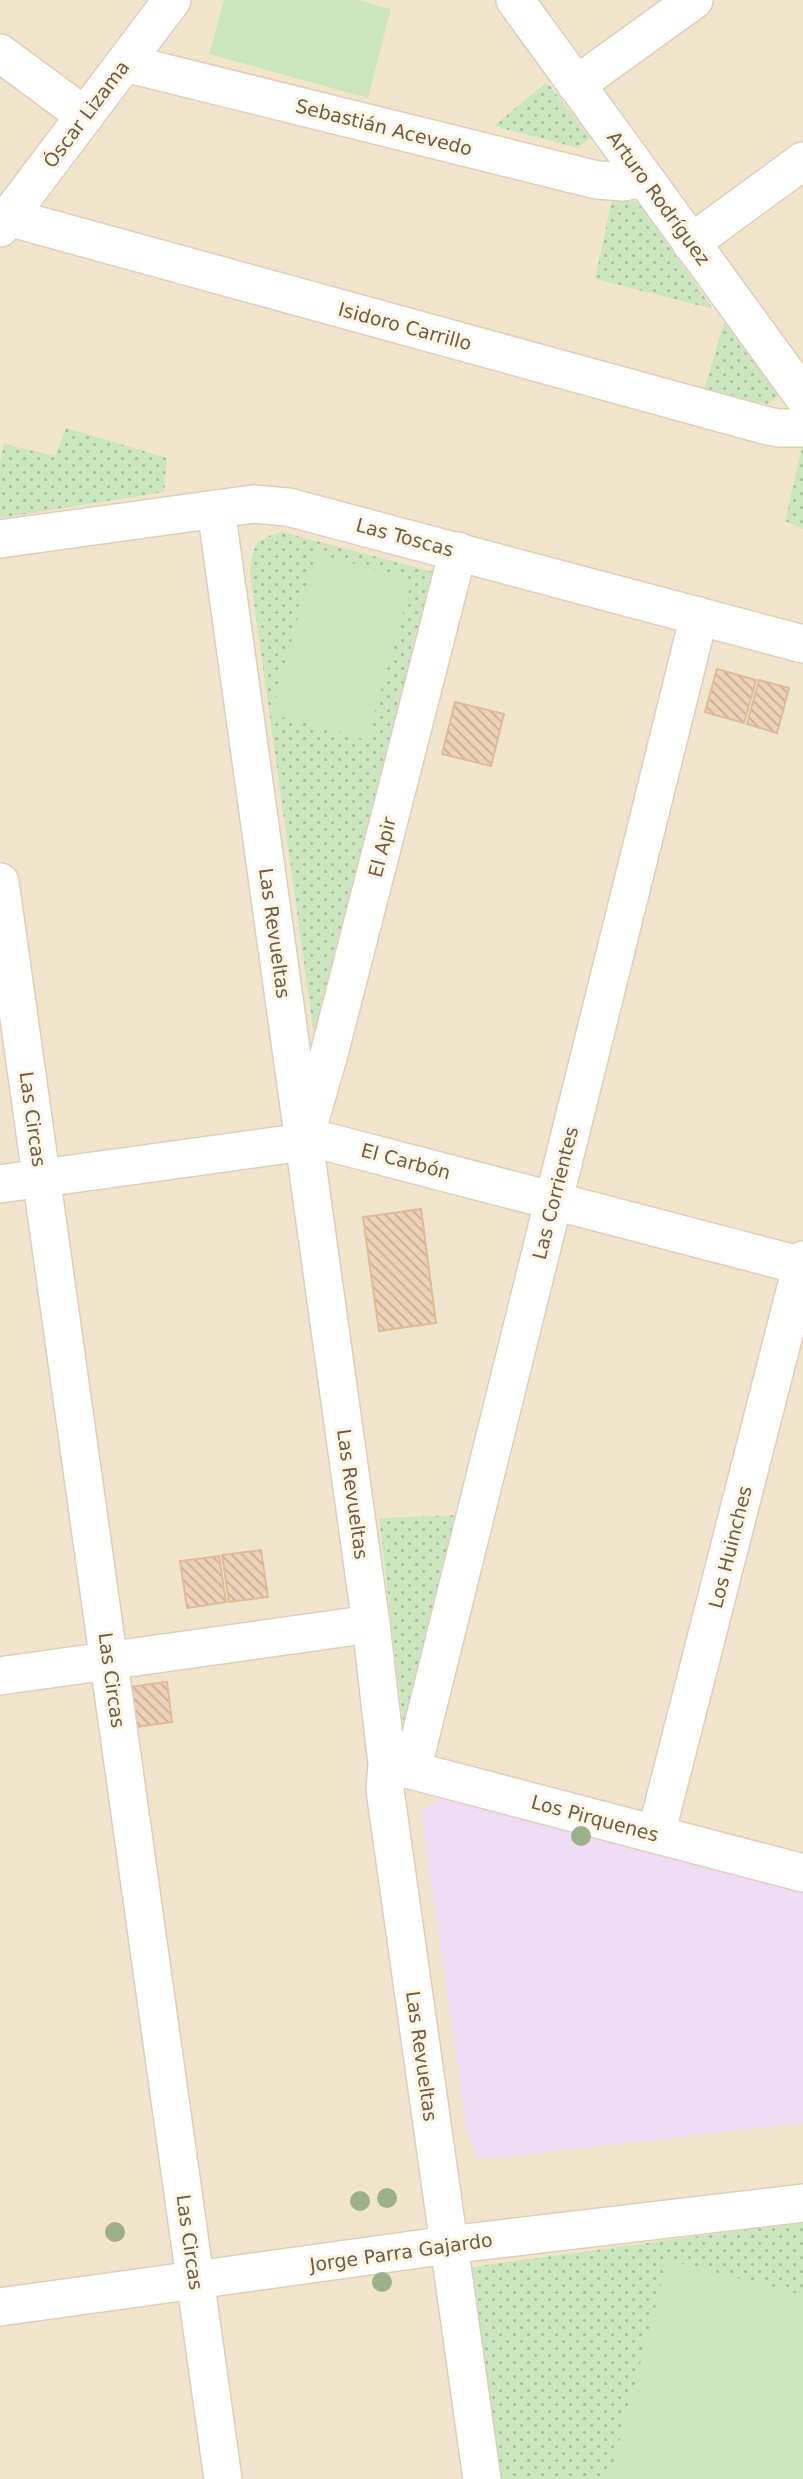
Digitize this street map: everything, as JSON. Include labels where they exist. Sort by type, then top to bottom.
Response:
[{"type":"street","name":"Óscar Lizama","points":[[4,223],[172,0]]},
{"type":"street","name":"Arturo Rodríguez","points":[[515,0],[803,403]]},
{"type":"street","points":[[576,85],[694,0]]},
{"type":"street","points":[[0,52],[85,116]]},
{"type":"street","name":"Sebastián Acevedo","points":[[125,63],[597,180],[624,182],[643,178]]},
{"type":"street","points":[[691,243],[803,161]]},
{"type":"street","name":"Isidoro Carrillo","points":[[4,223],[764,425],[778,428],[803,403]]},
{"type":"street","name":"Las Toscas","points":[[0,539],[253,504],[288,506],[803,644]]},
{"type":"street","name":"Las Revueltas","points":[[216,509],[371,1624],[399,1767],[384,1776],[385,1790],[482,2479]]},
{"type":"street","name":"El Apir","points":[[304,1142],[458,551]]},
{"type":"street","name":"Las Corrientes","points":[[399,1767],[553,1200],[699,616]]},
{"type":"street","name":"Las Circas","points":[[0,882],[223,2479]]},
{"type":"street","name":"El Carbón","points":[[0,1184],[304,1142],[328,1142],[803,1264]]},
{"type":"street","name":"Los Huinches","points":[[656,1834],[803,1264]]},
{"type":"street","points":[[0,1676],[371,1624]]},
{"type":"street","name":"Los Pirquenes","points":[[399,1767],[803,1873]]},
{"type":"street","name":"Jorge Parra Gajardo","points":[[0,2308],[448,2245],[803,2203]]},
{"type":"shaded area","points":[[0,0],[803,0],[803,2479],[0,2479]]},
{"type":"shaded area","points":[[443,1796],[803,1893],[803,2123],[478,2160],[467,2130],[421,1812]]},
{"type":"green space","points":[[224,0],[358,0],[391,9],[368,98],[209,54]]},
{"type":"green space","points":[[547,82],[590,138],[578,148],[494,126]]},
{"type":"green space","points":[[612,200],[638,202],[713,309],[595,279]]},
{"type":"green space","points":[[725,319],[781,394],[768,404],[703,393]]},
{"type":"green space","points":[[66,428],[167,458],[164,492],[0,518],[0,462],[4,444],[55,456]]},
{"type":"green space","points":[[803,443],[803,529],[785,521]]},
{"type":"green space","points":[[282,532],[438,573],[314,1034],[250,574],[256,546],[265,538]]},
{"type":"green space","points":[[316,553],[412,580],[367,740],[271,714]]},
{"type":"green space","points":[[462,1515],[417,1713],[403,1722],[379,1518]]},
{"type":"green space","points":[[803,2222],[803,2479],[501,2479],[472,2267]]},
{"type":"green space","points":[[668,2260],[803,2295],[803,2479],[609,2479]]},
{"type":"building","points":[[717,669],[756,680],[744,723],[705,712]]},
{"type":"building","points":[[759,680],[789,688],[777,733],[747,724]]},
{"type":"building","points":[[455,702],[504,714],[491,766],[442,754]]},
{"type":"building","points":[[421,1209],[436,1323],[379,1331],[363,1217]]},
{"type":"building","points":[[261,1550],[268,1597],[229,1602],[222,1555]]},
{"type":"building","points":[[219,1556],[226,1602],[187,1608],[180,1561]]},
{"type":"building","points":[[167,1682],[172,1722],[136,1727],[130,1687]]}]
